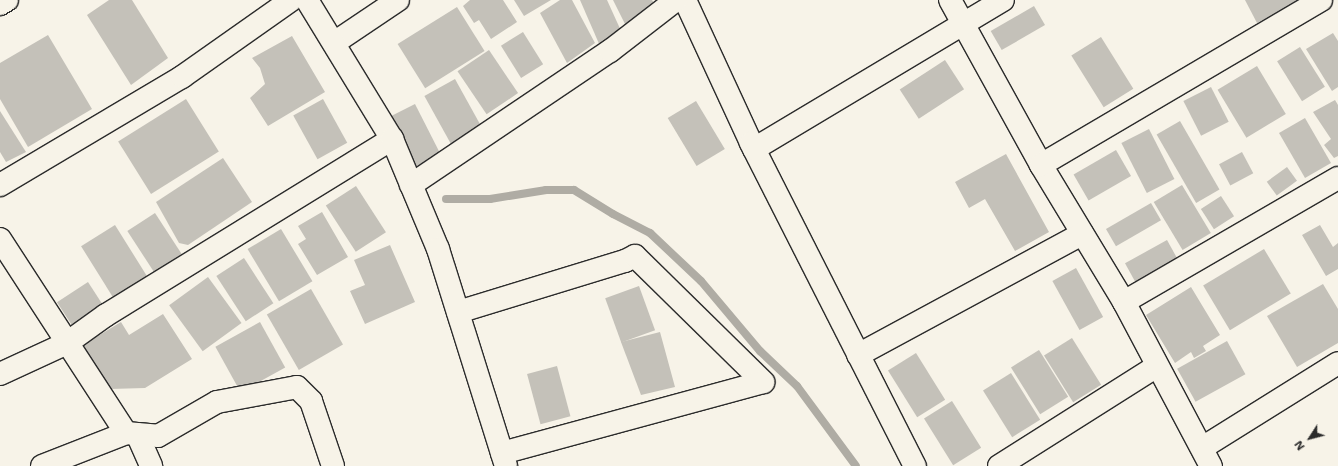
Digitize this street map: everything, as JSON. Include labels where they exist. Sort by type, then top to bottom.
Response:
[{"type":"street","points":[[0,4],[7,0]]},
{"type":"street","points":[[0,185],[182,77],[291,0]]},
{"type":"street","points":[[307,0],[392,139],[438,249],[504,459],[763,382],[636,256],[625,262],[458,312]]},
{"type":"street","points":[[334,43],[398,0]]},
{"type":"street","points":[[411,185],[610,51],[676,0]]},
{"type":"street","points":[[685,0],[754,149],[914,466]]},
{"type":"street","points":[[950,0],[1041,165],[1124,302],[1206,457],[1338,363]]},
{"type":"street","points":[[754,149],[1003,0]]},
{"type":"street","points":[[1041,165],[1321,0]]},
{"type":"street","points":[[0,374],[67,343],[106,315],[392,139]]},
{"type":"street","points":[[1124,302],[1338,178]]},
{"type":"street","points":[[858,355],[1082,234]]},
{"type":"street","points":[[0,239],[67,343],[132,433],[151,466]]},
{"type":"street","points":[[999,466],[1157,366]]},
{"type":"street","points":[[42,466],[132,433],[158,436],[217,402],[297,387],[311,401],[333,466]]},
{"type":"building","points":[[109,0],[132,0],[168,58],[131,85],[87,15]]},
{"type":"building","points":[[470,0],[503,0],[517,22],[491,39],[479,20],[474,23],[463,6]]},
{"type":"building","points":[[514,0],[551,0],[524,16]]},
{"type":"building","points":[[560,0],[572,0],[595,43],[567,63],[540,13]]},
{"type":"building","points":[[580,0],[607,0],[622,33],[600,46]]},
{"type":"building","points":[[613,0],[652,0],[654,3],[627,28]]},
{"type":"building","points":[[1245,0],[1302,0],[1257,23]]},
{"type":"building","points":[[1034,6],[1045,25],[1002,50],[991,31]]},
{"type":"building","points":[[457,7],[485,51],[425,88],[398,44]]},
{"type":"building","points":[[523,32],[543,64],[521,78],[501,46]]},
{"type":"building","points":[[1333,33],[1338,41],[1338,87],[1332,91],[1306,49]]},
{"type":"building","points":[[48,35],[92,109],[28,147],[0,99],[0,63]]},
{"type":"building","points":[[292,36],[325,92],[268,126],[250,98],[265,84],[260,68],[252,58]]},
{"type":"building","points":[[1101,37],[1133,89],[1104,107],[1071,56]]},
{"type":"building","points":[[1300,47],[1325,87],[1302,101],[1277,61]]},
{"type":"building","points":[[489,50],[518,93],[487,114],[457,71]]},
{"type":"building","points":[[945,60],[964,89],[919,119],[900,89]]},
{"type":"building","points":[[1257,66],[1286,114],[1246,138],[1218,90]]},
{"type":"building","points":[[455,79],[482,128],[452,145],[424,96]]},
{"type":"building","points":[[1211,87],[1229,122],[1201,136],[1183,101]]},
{"type":"building","points":[[186,99],[219,152],[151,194],[118,141]]},
{"type":"building","points":[[323,99],[347,143],[318,159],[293,115]]},
{"type":"building","points":[[1335,100],[1338,105],[1338,156],[1334,158],[1324,145],[1331,139],[1313,112]]},
{"type":"building","points":[[696,101],[725,149],[697,166],[668,118]]},
{"type":"building","points":[[415,104],[440,154],[414,168],[388,118]]},
{"type":"building","points":[[0,111],[26,152],[6,162],[0,152]]},
{"type":"building","points":[[1305,118],[1331,163],[1305,178],[1279,133]]},
{"type":"building","points":[[1180,121],[1220,189],[1196,203],[1157,134]]},
{"type":"building","points":[[1149,129],[1174,179],[1147,193],[1121,143]]},
{"type":"building","points":[[1116,150],[1131,176],[1089,200],[1074,175]]},
{"type":"building","points":[[1242,152],[1253,173],[1230,185],[1219,164]]},
{"type":"building","points":[[1006,154],[1049,232],[1015,251],[985,199],[969,208],[955,182]]},
{"type":"building","points":[[223,158],[252,202],[188,245],[179,243],[156,202]]},
{"type":"building","points":[[1287,167],[1297,181],[1277,195],[1267,182]]},
{"type":"building","points":[[1182,185],[1211,233],[1183,250],[1154,202]]},
{"type":"building","points":[[356,186],[386,232],[356,252],[326,206]]},
{"type":"building","points":[[1221,196],[1234,216],[1214,229],[1201,209]]},
{"type":"building","points":[[1151,203],[1161,220],[1116,246],[1106,229]]},
{"type":"building","points":[[322,212],[348,257],[317,275],[298,244],[306,239],[298,226]]},
{"type":"building","points":[[155,213],[182,254],[154,272],[127,231]]},
{"type":"building","points":[[115,225],[147,277],[113,298],[81,246]]},
{"type":"building","points":[[1320,225],[1333,247],[1338,243],[1338,269],[1326,276],[1302,235]]},
{"type":"building","points":[[281,229],[312,281],[279,301],[248,249]]},
{"type":"building","points":[[1167,240],[1177,258],[1135,282],[1125,263]]},
{"type":"building","points":[[390,245],[415,302],[365,324],[350,291],[365,285],[354,260]]},
{"type":"building","points":[[1264,249],[1291,294],[1230,330],[1203,286]]},
{"type":"building","points":[[244,258],[273,303],[246,321],[216,276]]},
{"type":"building","points":[[1076,268],[1103,317],[1080,330],[1052,281]]},
{"type":"building","points":[[208,277],[242,323],[203,351],[169,305]]},
{"type":"building","points":[[88,282],[106,310],[75,330],[57,302]]},
{"type":"building","points":[[1323,284],[1338,309],[1338,343],[1297,367],[1267,316]]},
{"type":"building","points":[[639,286],[655,330],[621,342],[605,298]]},
{"type":"building","points":[[1191,287],[1220,335],[1203,346],[1206,351],[1194,358],[1191,352],[1175,363],[1146,315]]},
{"type":"building","points":[[311,289],[343,344],[299,370],[267,314]]},
{"type":"building","points":[[163,314],[192,359],[145,388],[110,389],[83,345],[121,322],[129,335]]},
{"type":"building","points":[[260,322],[285,367],[241,392],[215,347]]},
{"type":"building","points":[[660,332],[675,387],[641,395],[621,342]]},
{"type":"building","points":[[1072,338],[1101,385],[1073,402],[1044,355]]},
{"type":"building","points":[[1227,341],[1245,374],[1196,402],[1177,369]]},
{"type":"building","points":[[1039,350],[1068,397],[1040,414],[1011,367]]},
{"type":"building","points":[[916,353],[945,400],[917,417],[888,370]]},
{"type":"building","points":[[557,366],[570,416],[541,424],[527,374]]},
{"type":"building","points":[[1011,373],[1040,420],[1012,437],[983,390]]},
{"type":"building","points":[[952,401],[981,448],[953,465],[924,418]]},
{"type":"waterway","points":[[446,199],[490,199],[546,190],[574,190],[613,214],[650,233],[701,281],[760,351],[797,386],[856,466]]}]
